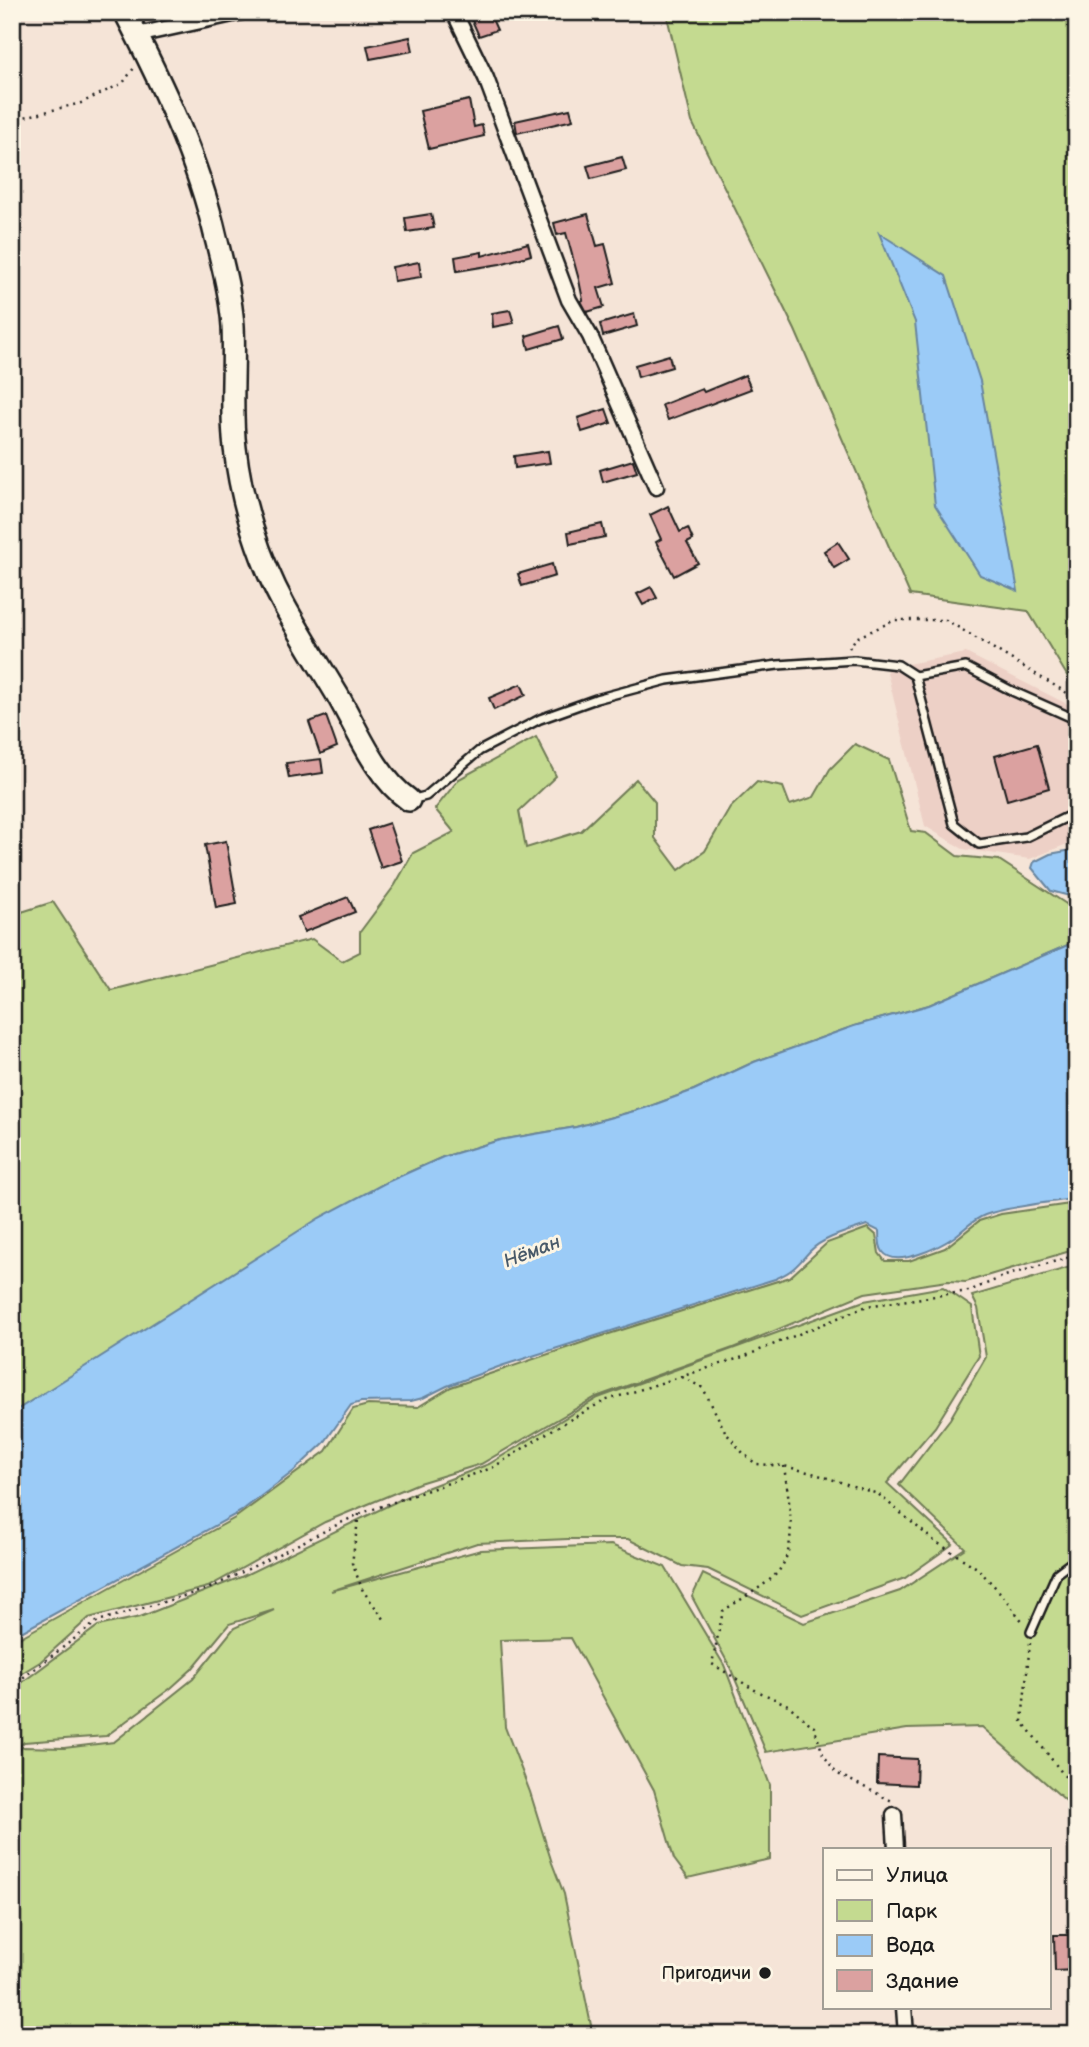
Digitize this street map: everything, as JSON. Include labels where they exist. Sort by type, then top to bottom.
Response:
[{"type":"street","points":[[125,12],[179,125],[201,183],[216,235],[232,323],[235,451],[266,567],[284,604],[370,753],[396,791],[409,800]]},
{"type":"street","points":[[137,35],[242,12]]},
{"type":"street","points":[[454,12],[486,78],[539,226],[569,300],[590,336],[656,487]]},
{"type":"street","points":[[894,1815],[896,1848]]},
{"type":"street","points":[[904,2008],[906,2035]]},
{"type":"lane","points":[[409,800],[426,796],[479,751],[540,719],[596,699],[667,680],[778,665],[854,660],[898,665],[915,676],[954,824],[979,844],[1026,836],[1077,812]]},
{"type":"lane","points":[[915,676],[966,667],[1077,720]]},
{"type":"lane","points":[[1031,1632],[1057,1573],[1077,1558]]},
{"type":"path","points":[[12,120],[81,103],[122,83],[139,62],[137,35]]},
{"type":"path","points":[[838,661],[856,638],[895,620],[946,620],[1077,699]]},
{"type":"path","points":[[12,1686],[98,1621],[208,1589],[359,1514],[492,1468],[604,1401],[743,1357],[867,1306],[969,1291],[1004,1276],[1077,1255]]},
{"type":"path","points":[[682,1377],[703,1388],[726,1433],[756,1464],[784,1466],[878,1494],[933,1540],[976,1568],[998,1590],[1031,1632],[1022,1721],[1077,1792]]},
{"type":"path","points":[[784,1466],[791,1517],[787,1557],[776,1574],[723,1611],[712,1664],[755,1690],[788,1705],[814,1727],[823,1754],[836,1773],[893,1802],[894,1815]]},
{"type":"path","points":[[359,1514],[352,1563],[363,1591],[385,1620]]},
{"type":"shaded area","points":[[966,653],[1077,709],[1077,840],[1030,859],[963,849],[925,826],[886,668]]},
{"type":"green space","points":[[666,12],[1077,12],[1077,692],[1028,611],[910,595],[795,330],[692,122]]},
{"type":"green space","points":[[536,737],[556,776],[519,811],[526,848],[581,831],[636,779],[655,802],[655,838],[679,870],[705,851],[730,808],[757,782],[783,787],[790,805],[814,797],[830,769],[855,744],[889,760],[911,831],[926,833],[957,856],[999,860],[1077,911],[1077,941],[929,1005],[854,1026],[754,1062],[694,1090],[645,1108],[576,1127],[500,1140],[443,1157],[385,1183],[12,1413],[12,915],[53,902],[111,990],[312,939],[342,961],[360,952],[360,932],[395,885],[413,853],[454,832],[435,809],[459,779]]},
{"type":"green space","points":[[1077,1203],[1077,1249],[966,1282],[948,1281],[865,1293],[733,1348],[596,1397],[481,1464],[419,1483],[325,1522],[208,1587],[89,1618],[40,1662],[12,1679],[12,1642],[235,1518],[326,1451],[353,1409],[368,1405],[418,1407],[451,1387],[790,1277],[827,1243],[868,1228],[876,1235],[879,1253],[885,1261],[909,1261],[945,1248],[979,1221],[1001,1214]]},
{"type":"green space","points":[[1077,1265],[1077,1801],[1072,1806],[982,1727],[907,1729],[766,1752],[730,1667],[692,1597],[703,1574],[804,1623],[900,1591],[965,1548],[899,1485],[950,1419],[986,1357],[978,1308],[972,1296]]},
{"type":"green space","points":[[943,1287],[972,1307],[979,1356],[935,1427],[887,1483],[953,1544],[905,1578],[802,1615],[708,1569],[682,1566],[628,1539],[568,1539],[477,1543],[331,1591],[481,1550],[611,1545],[665,1567],[724,1665],[770,1785],[770,1859],[688,1878],[674,1859],[654,1790],[571,1638],[500,1640],[505,1727],[564,1894],[593,2035],[12,2035],[12,1759],[22,1747],[64,1748],[114,1742],[193,1679],[234,1628],[274,1610],[229,1624],[192,1669],[106,1736],[24,1742],[12,1753],[12,1690],[98,1626],[140,1617],[241,1577],[416,1492],[489,1464],[598,1398],[864,1301]]},
{"type":"water","points":[[879,233],[946,276],[980,381],[1018,591],[980,575],[935,505],[915,322]]},
{"type":"water","points":[[1077,849],[1077,898],[1051,891],[1032,868],[1034,862],[1050,854]]},
{"type":"water","name":"Нёман","points":[[1077,941],[1077,1198],[985,1215],[948,1241],[908,1257],[889,1257],[880,1245],[879,1231],[867,1225],[822,1242],[791,1270],[775,1279],[501,1366],[423,1398],[351,1405],[324,1443],[294,1471],[240,1512],[12,1637],[12,1413],[319,1218],[385,1183],[443,1157],[500,1140],[576,1127],[645,1108],[694,1090],[754,1062],[854,1026],[929,1005]]},
{"type":"building","points":[[489,12],[497,30],[479,36],[471,18]]},
{"type":"building","points":[[410,37],[413,51],[370,59],[367,46]]},
{"type":"building","points":[[469,100],[474,127],[482,125],[484,136],[429,149],[420,111]]},
{"type":"building","points":[[570,109],[573,120],[517,133],[515,121]]},
{"type":"building","points":[[622,157],[626,170],[591,179],[587,166]]},
{"type":"building","points":[[431,214],[434,228],[407,232],[405,218]]},
{"type":"building","points":[[588,214],[597,246],[605,244],[615,283],[598,288],[604,307],[587,312],[581,301],[579,280],[566,233],[557,235],[554,223]]},
{"type":"building","points":[[528,243],[531,255],[500,264],[457,271],[455,257],[482,252],[482,256]]},
{"type":"building","points":[[419,262],[421,277],[394,281],[392,267]]},
{"type":"building","points":[[510,310],[514,323],[493,327],[492,313]]},
{"type":"building","points":[[634,314],[637,326],[603,336],[600,324]]},
{"type":"building","points":[[559,326],[563,339],[529,349],[526,336]]},
{"type":"building","points":[[669,355],[672,367],[638,377],[635,365]]},
{"type":"building","points":[[745,375],[751,389],[668,420],[662,405]]},
{"type":"building","points":[[606,409],[611,423],[582,432],[578,418]]},
{"type":"building","points":[[548,451],[550,463],[515,468],[514,456]]},
{"type":"building","points":[[633,460],[637,472],[603,482],[600,470]]},
{"type":"building","points":[[668,506],[680,532],[688,528],[693,540],[687,543],[698,563],[674,576],[656,542],[661,539],[650,515]]},
{"type":"building","points":[[602,524],[605,537],[570,544],[568,532]]},
{"type":"building","points":[[838,542],[849,559],[834,568],[824,551]]},
{"type":"building","points":[[552,564],[555,576],[522,586],[518,574]]},
{"type":"building","points":[[651,587],[657,598],[643,605],[637,594]]},
{"type":"building","points":[[521,684],[526,695],[494,710],[489,698]]},
{"type":"building","points":[[326,716],[337,747],[320,754],[309,722]]},
{"type":"building","points":[[1037,744],[1049,788],[1007,800],[995,756]]},
{"type":"building","points":[[321,759],[323,773],[289,778],[286,763]]},
{"type":"building","points":[[389,823],[402,861],[381,868],[368,830]]},
{"type":"building","points":[[226,841],[237,904],[216,908],[205,845]]},
{"type":"building","points":[[348,897],[355,912],[304,932],[298,917]]},
{"type":"building","points":[[878,1757],[917,1759],[916,1785],[877,1783]]},
{"type":"building","points":[[1054,1935],[1074,1935],[1075,1970],[1055,1971]]},
{"type":"place","name":"Пригодичи","points":[[765,1973]]}]
